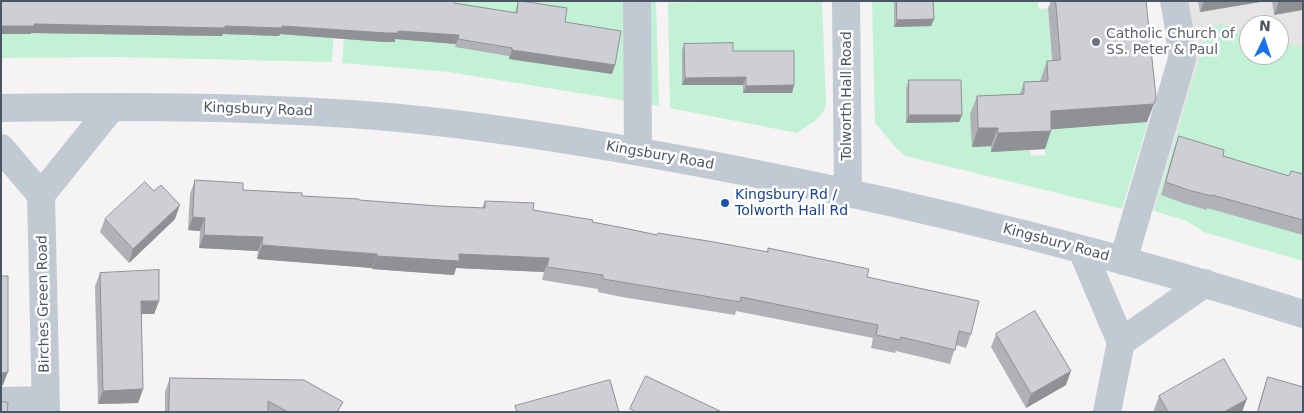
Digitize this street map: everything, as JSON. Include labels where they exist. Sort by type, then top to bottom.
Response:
[{"type":"street","points":[[637,1],[638,151]]},
{"type":"street","name":"Tolworth Hall Road","points":[[846,1],[848,192]]},
{"type":"street","points":[[1123,261],[1182,59],[1174,1]]},
{"type":"street","points":[[1,148],[41,195],[112,107]]},
{"type":"street","name":"Kingsbury Road","points":[[1,108],[265,109],[400,118],[522,132],[638,151],[848,192],[992,226],[1205,282],[1303,314]]},
{"type":"street","name":"Birches Green Road","points":[[41,195],[46,406]]},
{"type":"street","points":[[1082,250],[1121,342],[1106,412]]},
{"type":"street","points":[[1121,342],[1205,282]]},
{"type":"street","points":[[1,401],[46,406]]},
{"type":"shaded area","points":[[1163,1],[1303,1],[1303,47],[1289,44],[1289,15],[1239,15],[1239,29],[1220,24],[1208,28],[1154,211],[1130,211],[1170,60]]},
{"type":"green space","points":[[1,1],[336,1],[332,62],[115,57],[1,58]]},
{"type":"green space","points":[[347,1],[656,1],[659,106],[449,72],[342,63]]},
{"type":"green space","points":[[822,1],[826,103],[819,117],[797,133],[670,108],[668,3]]},
{"type":"green space","points":[[872,1],[1037,1],[1039,9],[1048,8],[1052,71],[1041,99],[1009,151],[1030,150],[1031,156],[1045,155],[1044,130],[1148,122],[1122,209],[906,156],[898,150],[875,123]]},
{"type":"green space","points":[[1220,24],[1239,29],[1239,65],[1289,65],[1289,44],[1303,47],[1303,261],[1204,232],[1187,221],[1154,211],[1208,28]]},
{"type":"building","points":[[1,1],[454,1],[454,3],[517,13],[518,1],[521,1],[567,8],[565,22],[621,31],[615,65],[512,50],[512,48],[458,39],[459,35],[398,31],[398,33],[387,33],[282,26],[282,28],[225,26],[225,28],[34,24],[34,26],[1,26]]},
{"type":"building","points":[[897,1],[933,1],[934,19],[897,20]]},
{"type":"building","name":"Catholic Church of SS. Peter & Paul","points":[[1056,1],[1146,1],[1156,97],[1154,104],[1051,111],[1051,131],[998,133],[998,128],[978,128],[977,96],[1024,94],[1024,82],[1048,81],[1047,61],[1060,60]]},
{"type":"building","points":[[733,43],[733,51],[794,51],[794,85],[746,86],[746,77],[685,78],[684,44]]},
{"type":"building","points":[[909,80],[961,80],[962,115],[909,115]]},
{"type":"building","points":[[1179,136],[1224,150],[1223,156],[1289,176],[1291,171],[1303,174],[1303,220],[1188,190],[1166,182]]},
{"type":"building","points":[[195,180],[243,183],[243,190],[302,193],[302,196],[438,206],[485,208],[485,201],[534,203],[533,210],[593,220],[592,222],[657,235],[658,233],[768,252],[768,248],[869,269],[867,277],[979,301],[971,334],[959,331],[955,350],[901,337],[900,340],[876,335],[878,325],[741,297],[740,302],[603,279],[603,275],[547,267],[549,258],[459,254],[459,261],[377,256],[377,254],[262,245],[263,237],[204,235],[205,218],[193,217]]},
{"type":"building","points":[[145,182],[154,191],[161,185],[180,205],[133,249],[105,219]]},
{"type":"building","points":[[159,270],[159,301],[141,301],[143,389],[103,391],[100,273]]},
{"type":"building","points":[[1,276],[8,276],[8,372],[1,373]]},
{"type":"building","points":[[1035,311],[1071,371],[1031,394],[996,334]]},
{"type":"building","points":[[1224,359],[1247,399],[1224,412],[1168,412],[1159,396]]},
{"type":"building","points":[[646,376],[722,412],[636,412],[630,409]]},
{"type":"building","points":[[1268,377],[1303,387],[1303,412],[1258,412]]},
{"type":"building","points":[[170,378],[304,380],[343,402],[337,412],[288,412],[268,401],[268,412],[169,412]]},
{"type":"building","points":[[610,380],[619,412],[517,412],[515,406]]},
{"type":"building","points":[[1,401],[8,403],[7,412],[1,412]]},
{"type":"place","name":"Catholic Church of SS. Peter & Paul","points":[[1096,42]]},
{"type":"place","name":"Kingsbury Rd / Tolworth Hall Rd","points":[[725,203]]}]
